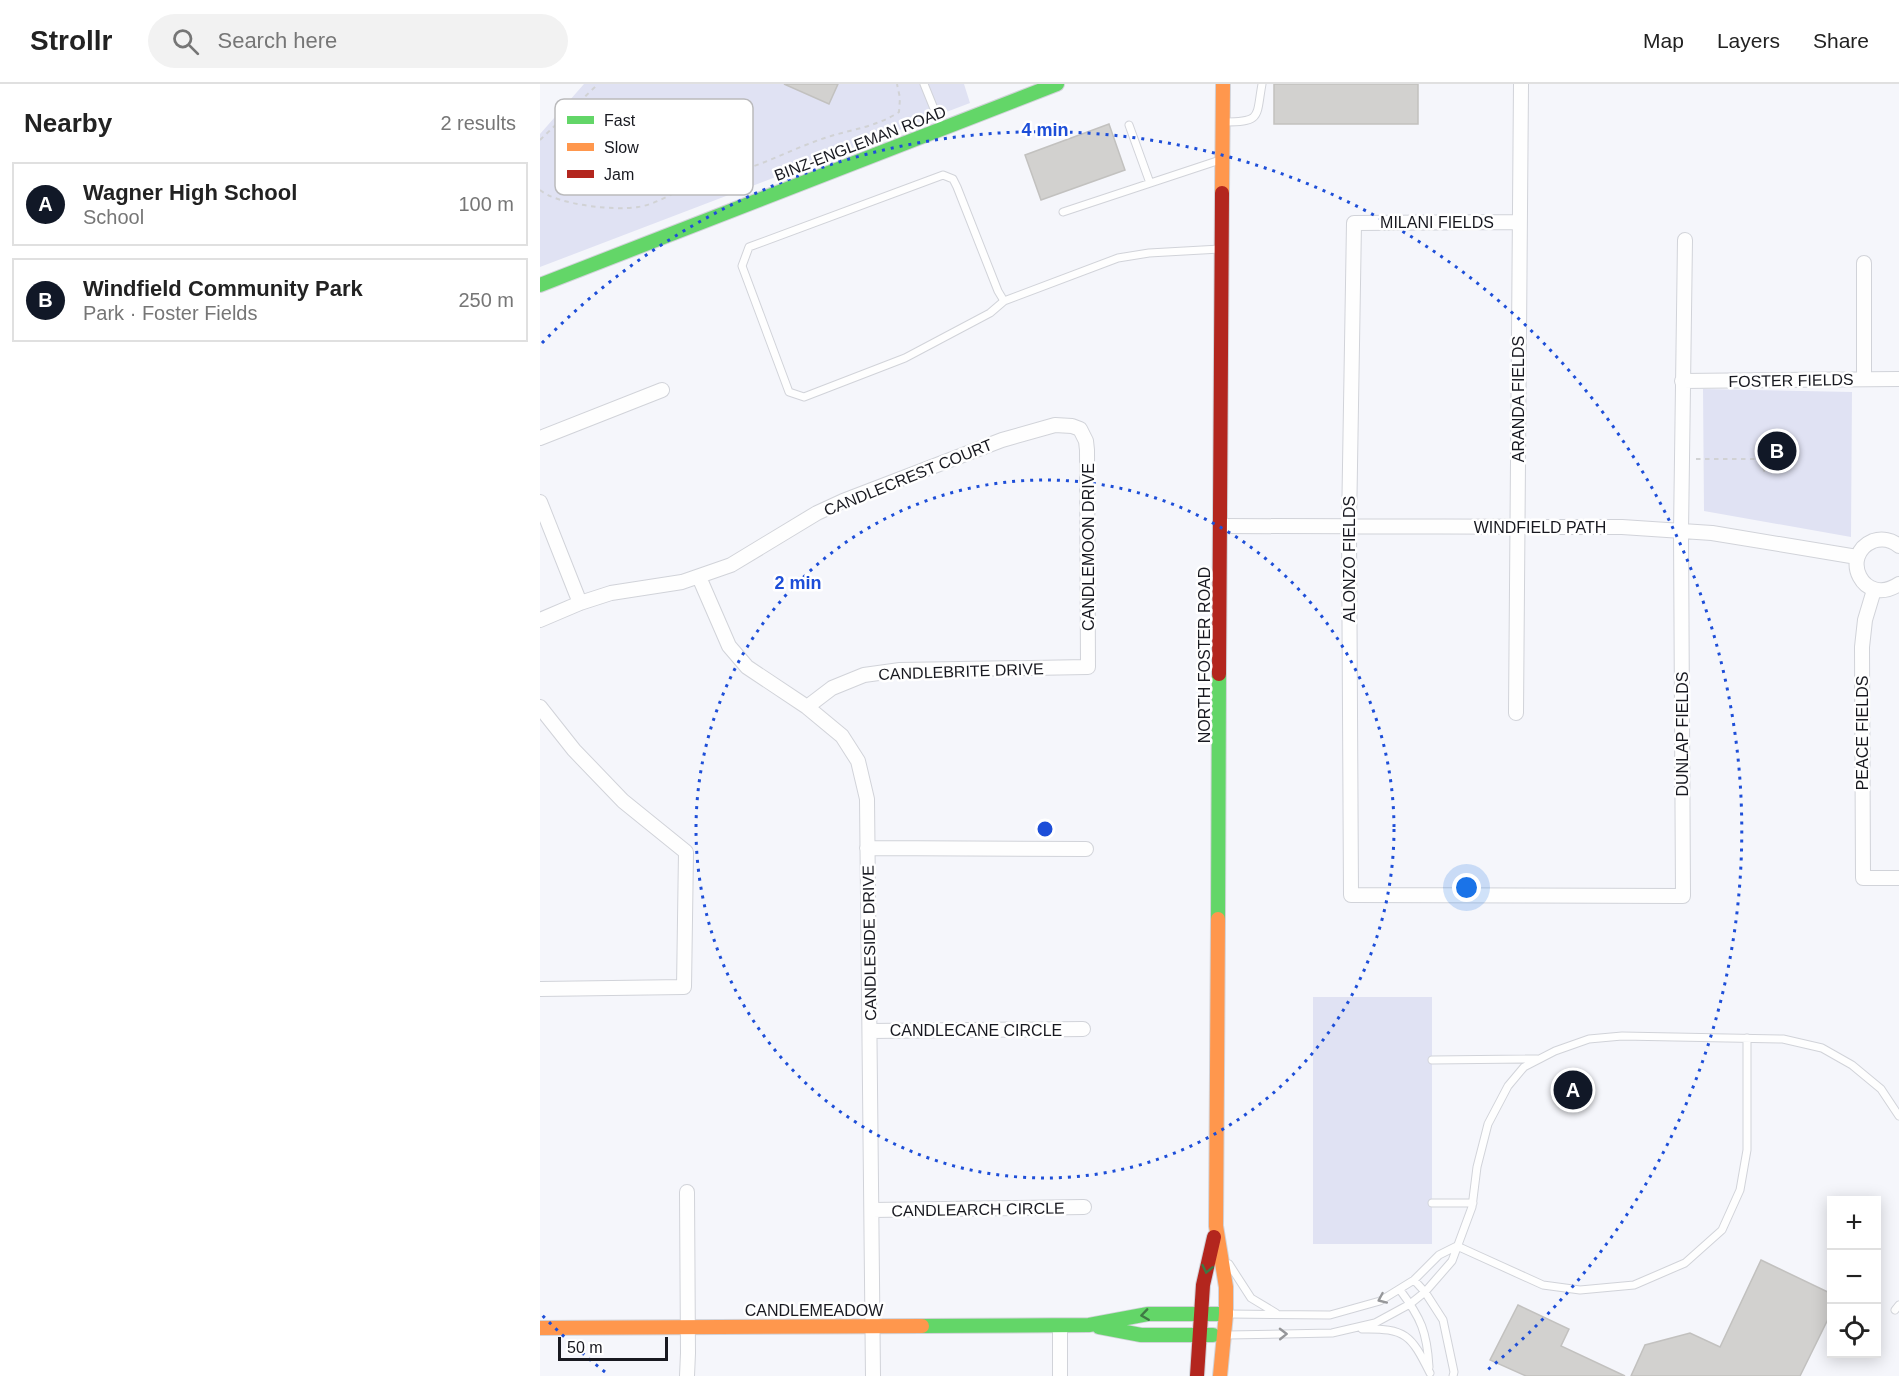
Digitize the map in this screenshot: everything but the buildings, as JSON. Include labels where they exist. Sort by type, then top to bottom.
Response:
[{"type":"main road","name":"NORTH FOSTER ROAD","points":[[1220,1376],[1226,1314],[1226,1287],[1216,1226],[1223,84]]},
{"type":"main road","name":"BINZ-ENGLEMAN ROAD","points":[[540,285],[1054,85]]},
{"type":"main road","name":"NORTH FOSTER ROAD","points":[[1197,1376],[1203,1285],[1216,1226]]},
{"type":"main road","name":"CANDLEMEADOW","points":[[540,1328],[1060,1326],[1089,1325],[1148,1314],[1226,1314]]},
{"type":"main road","name":"CANDLEMEADOW","points":[[1089,1325],[1141,1335],[1225,1335]]},
{"type":"street","name":"ARANDA FIELDS","points":[[1516,713],[1521,84]]},
{"type":"street","name":"MILANI FIELDS","points":[[1354,223],[1519,222]]},
{"type":"street","name":"ALONZO FIELDS","points":[[1351,895],[1349,526],[1354,223]]},
{"type":"street","name":"DUNLAP FIELDS","points":[[1351,895],[1683,896],[1681,532],[1685,240]]},
{"type":"street","points":[[1864,263],[1864,379]]},
{"type":"street","name":"FOSTER FIELDS","points":[[1682,381],[1899,379]]},
{"type":"street","points":[[540,438],[662,390]]},
{"type":"street","name":"CANDLECREST COURT","points":[[540,620],[611,593],[671,585],[731,566],[817,513],[1002,440],[1055,425],[1080,429]]},
{"type":"street","name":"CANDLEMOON DRIVE","points":[[1080,429],[1086,441],[1087,450],[1088,667]]},
{"type":"street","points":[[540,502],[580,603]]},
{"type":"street","name":"WINDFIELD PATH","points":[[1221,526],[1622,527],[1712,533],[1857,558]]},
{"type":"street","points":[[1899,546],[1887,540],[1869,543],[1857,558],[1856,567],[1859,577],[1874,590],[1892,589],[1899,584]]},
{"type":"street","name":"CANDLESIDE DRIVE","points":[[699,577],[729,646],[747,667],[807,707],[842,736],[858,761],[867,799],[873,1376]]},
{"type":"street","name":"PEACE FIELDS","points":[[1874,590],[1865,620],[1862,647],[1863,878],[1899,878]]},
{"type":"street","name":"CANDLEBRITE DRIVE","points":[[807,707],[832,688],[864,675],[900,670],[1088,667]]},
{"type":"street","points":[[540,707],[574,750],[623,801],[686,852],[684,987],[540,989]]},
{"type":"street","points":[[867,848],[1086,849]]},
{"type":"street","name":"CANDLECANE CIRCLE","points":[[870,1031],[1083,1029]]},
{"type":"street","points":[[687,1192],[687,1376]]},
{"type":"street","name":"CANDLEARCH CIRCLE","points":[[872,1210],[1084,1208]]},
{"type":"street","points":[[1060,1326],[1060,1376]]},
{"type":"lane","points":[[924,84],[942,129]]},
{"type":"lane","points":[[1222,122],[1245,122],[1252,119],[1258,110],[1262,84]]},
{"type":"lane","points":[[1129,125],[1150,183]]},
{"type":"lane","points":[[1063,212],[1222,159]]},
{"type":"lane","points":[[1004,301],[957,187],[953,179],[943,176],[749,247],[742,266],[789,392],[804,397],[905,358],[990,314],[1004,301],[1118,258],[1160,252],[1222,249]]},
{"type":"lane","points":[[1225,1335],[1332,1333],[1375,1323],[1410,1304],[1425,1292],[1452,1262],[1473,1203],[1477,1167],[1488,1124],[1508,1086],[1524,1067],[1555,1051],[1589,1040],[1622,1036],[1783,1039],[1822,1048],[1851,1065],[1881,1089],[1899,1116]]},
{"type":"lane","points":[[1457,1246],[1543,1285],[1580,1290],[1634,1285],[1684,1263],[1722,1230],[1740,1190],[1748,1150],[1748,1038]]},
{"type":"lane","points":[[1432,1060],[1539,1059]]},
{"type":"lane","points":[[1432,1203],[1473,1203]]},
{"type":"lane","points":[[1226,1314],[1329,1315],[1380,1301],[1414,1280],[1439,1255],[1457,1246]]},
{"type":"lane","points":[[1220,1251],[1251,1298],[1278,1315]]},
{"type":"lane","points":[[1414,1280],[1425,1292],[1443,1320],[1453,1376]]},
{"type":"lane","points":[[1400,1290],[1416,1314],[1427,1340],[1429,1374]]},
{"type":"lane","points":[[1347,1329],[1381,1328],[1401,1332],[1416,1345],[1429,1374]]},
{"type":"path","points":[[582,99],[598,84]]},
{"type":"path","points":[[753,166],[825,138],[855,131],[890,118],[899,112],[900,98],[897,84]]},
{"type":"path","points":[[540,140],[555,126]]},
{"type":"path","points":[[540,190],[555,198],[599,207],[620,208],[650,204],[669,195]]},
{"type":"path","points":[[1765,473],[1760,459],[1766,441]]},
{"type":"path","points":[[1682,459],[1760,459]]},
{"type":"shaded area","points":[[584,84],[964,84],[970,103],[753,186],[753,99],[571,99]]},
{"type":"shaded area","points":[[555,117],[555,195],[729,195],[540,267],[540,134]]},
{"type":"shaded area","points":[[1703,389],[1852,392],[1851,537],[1704,511]]},
{"type":"shaded area","points":[[1313,997],[1432,997],[1432,1244],[1313,1244]]},
{"type":"traffic: fast","points":[[540,285],[1057,84]]},
{"type":"traffic: fast","points":[[1218,919],[1219,674]]},
{"type":"traffic: fast","points":[[922,1326],[1089,1325],[1148,1314],[1226,1314]]},
{"type":"traffic: fast","points":[[1099,1327],[1141,1335],[1213,1335]]},
{"type":"traffic: slow","points":[[1222,193],[1223,84]]},
{"type":"traffic: slow","points":[[1218,919],[1216,1226],[1226,1287],[1226,1314],[1220,1376]]},
{"type":"traffic: slow","points":[[540,1328],[922,1326]]},
{"type":"traffic: jam","points":[[1219,674],[1222,193]]},
{"type":"traffic: jam","points":[[1197,1376],[1203,1285],[1214,1237]]},
{"type":"place","name":"Windfield Community Park","points":[[1777,451]]},
{"type":"place","name":"Wagner High School","points":[[1573,1090]]}]
